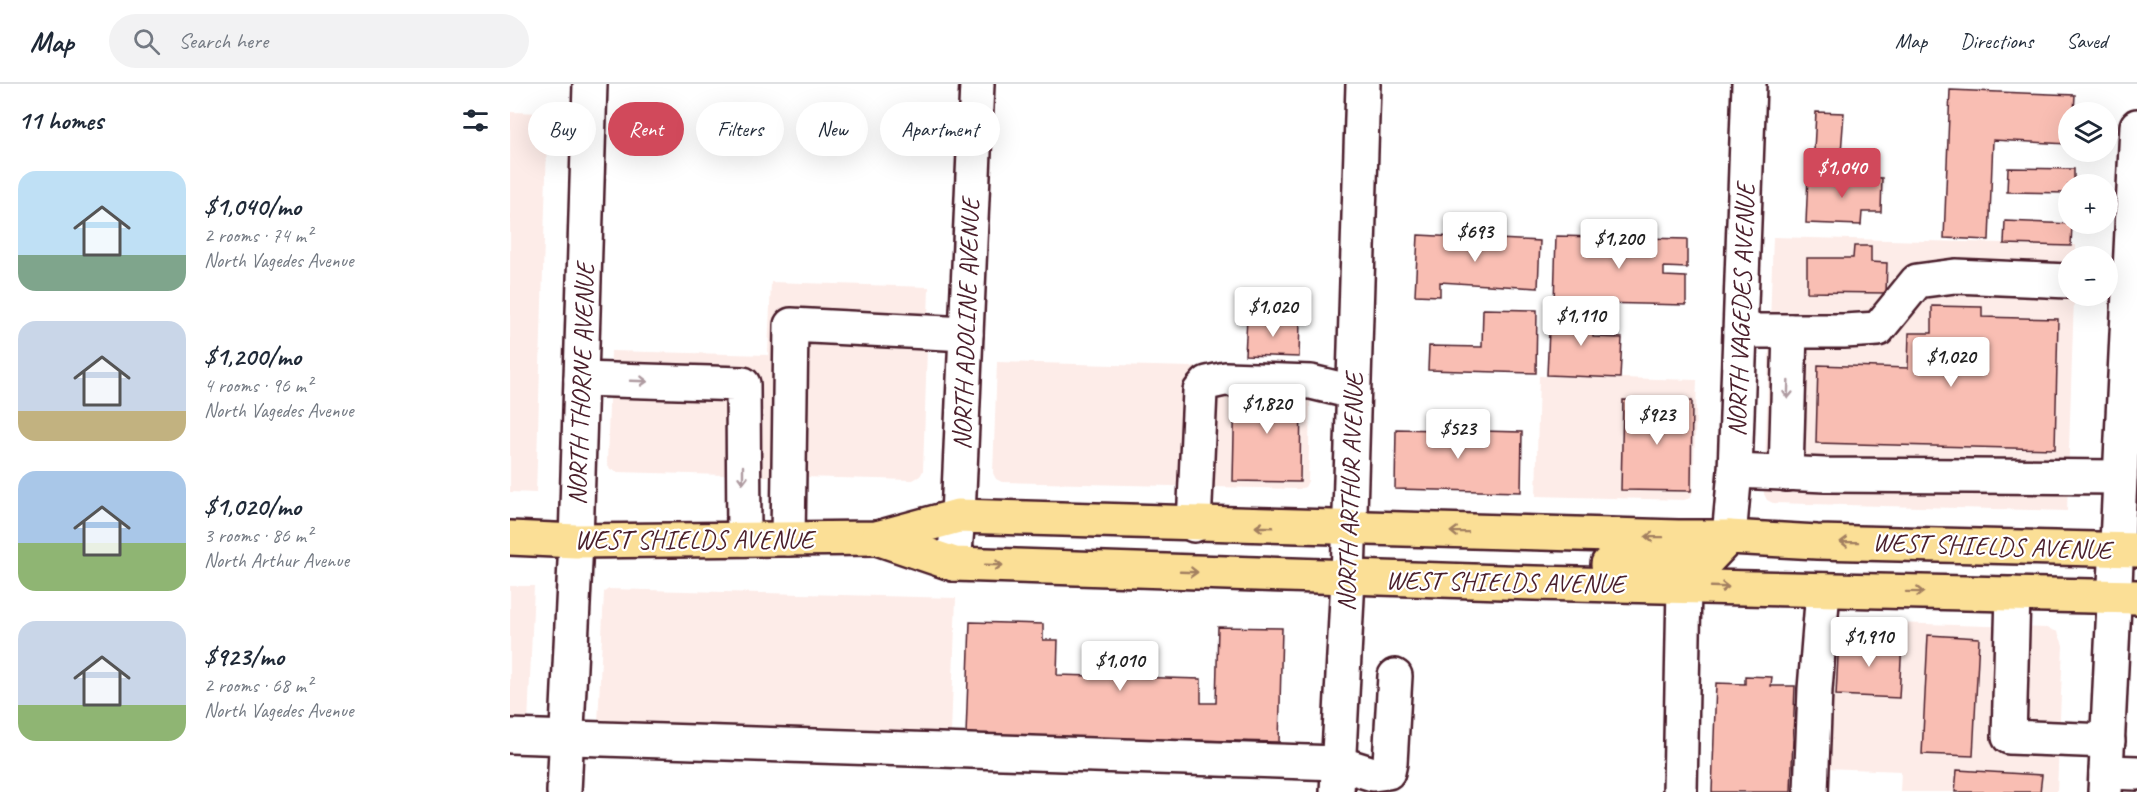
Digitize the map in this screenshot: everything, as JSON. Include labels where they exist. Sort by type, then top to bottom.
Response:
[{"type":"main road","name":"WEST SHIELDS AVENUE","points":[[510,538],[576,541],[877,538],[958,516],[1194,525],[1729,537],[1817,542],[2127,550]]},
{"type":"main road","points":[[1534,583],[1586,565],[1707,560],[1729,537]]},
{"type":"main road","name":"WEST SHIELDS AVENUE","points":[[877,538],[954,564],[1348,578],[2126,597]]},
{"type":"street","name":"NORTH THORNE AVENUE","points":[[564,792],[576,541],[590,84]]},
{"type":"street","name":"NORTH ADOLINE AVENUE","points":[[954,564],[977,84]]},
{"type":"street","name":"NORTH ARTHUR AVENUE","points":[[1338,777],[1348,578],[1363,84]]},
{"type":"street","name":"NORTH VAGEDES AVENUE","points":[[1729,537],[1735,471],[1749,84]]},
{"type":"street","points":[[2013,594],[2009,737],[2114,769],[2127,550],[2120,477],[2119,283],[2136,178],[2137,126]]},
{"type":"street","points":[[1740,331],[1878,329],[1917,281],[1955,276],[2058,281]]},
{"type":"street","points":[[788,539],[791,325],[966,334]]},
{"type":"street","points":[[1786,474],[1790,331]]},
{"type":"street","points":[[581,379],[743,384],[744,539]]},
{"type":"street","points":[[1194,525],[1200,391],[1207,383],[1225,379],[1311,382],[1353,392]]},
{"type":"street","points":[[1735,471],[1786,474],[2120,477]]},
{"type":"street","points":[[1680,792],[1684,586]]},
{"type":"street","points":[[1811,792],[1815,689],[1823,590]]},
{"type":"street","points":[[510,736],[1338,777],[1373,774],[1388,782],[1395,676]]},
{"type":"shaded area","points":[[510,112],[528,112],[528,156],[547,156],[536,493],[510,492]]},
{"type":"shaded area","points":[[1773,237],[2076,245],[2058,246],[2058,306],[2074,306],[2067,511],[1773,503],[1767,500],[1764,494]]},
{"type":"shaded area","points":[[771,282],[929,287],[923,471],[920,476],[913,480],[617,472],[610,469],[607,463],[611,351],[768,355]]},
{"type":"shaded area","points":[[997,362],[1311,370],[1308,481],[1305,487],[1299,489],[1002,482],[996,479],[993,473]]},
{"type":"shaded area","points":[[1539,376],[1697,380],[1693,491],[1690,498],[1684,500],[1536,496]]},
{"type":"shaded area","points":[[510,586],[534,586],[528,724],[510,724]]},
{"type":"shaded area","points":[[609,589],[956,598],[951,733],[598,724],[604,592]]},
{"type":"shaded area","points":[[1832,621],[2047,628],[2058,632],[2063,645],[2057,792],[1900,792],[1901,771],[1825,768]]},
{"type":"building","points":[[1950,90],[2075,95],[2075,102],[2058,102],[2058,143],[1993,140],[1989,240],[1944,238]]},
{"type":"building","points":[[1816,112],[1844,113],[1841,153],[1814,151]]},
{"type":"building","points":[[2008,168],[2074,169],[2074,174],[2058,174],[2058,193],[2007,192]]},
{"type":"building","points":[[1808,175],[1882,178],[1881,212],[1862,212],[1861,225],[1806,223]]},
{"type":"building","points":[[2005,221],[2058,223],[2058,234],[2072,234],[2071,246],[2004,244]]},
{"type":"building","points":[[1418,235],[1540,241],[1538,288],[1440,282],[1440,296],[1415,295]]},
{"type":"building","points":[[1556,236],[1687,239],[1687,268],[1664,267],[1664,276],[1686,277],[1686,305],[1554,302]]},
{"type":"building","points":[[1854,246],[1871,246],[1871,262],[1887,263],[1886,293],[1807,292],[1807,258],[1853,258]]},
{"type":"building","points":[[1932,306],[1982,307],[1982,317],[2058,319],[2055,449],[1816,443],[1818,365],[1908,368],[1909,333],[1932,333]]},
{"type":"building","points":[[1550,308],[1594,310],[1593,337],[1622,338],[1620,378],[1547,375]]},
{"type":"building","points":[[1483,309],[1537,310],[1536,373],[1428,370],[1429,346],[1482,347]]},
{"type":"building","points":[[1247,318],[1300,320],[1299,357],[1245,355]]},
{"type":"building","points":[[1235,387],[1301,389],[1300,482],[1233,481]]},
{"type":"building","points":[[1623,400],[1692,401],[1691,491],[1621,490]]},
{"type":"building","points":[[1396,429],[1522,432],[1521,492],[1395,489]]},
{"type":"building","points":[[970,622],[1043,624],[1043,640],[1058,640],[1057,675],[1201,679],[1201,703],[1216,703],[1218,627],[1282,628],[1279,742],[966,735]]},
{"type":"building","points":[[1928,635],[1979,638],[1973,756],[1922,754]]},
{"type":"building","points":[[1839,638],[1902,641],[1899,698],[1836,695]]},
{"type":"building","points":[[1745,676],[1772,677],[1771,686],[1795,686],[1791,792],[1712,792],[1716,683],[1745,684]]},
{"type":"building","points":[[1957,770],[2042,775],[2040,792],[1955,792]]}]
